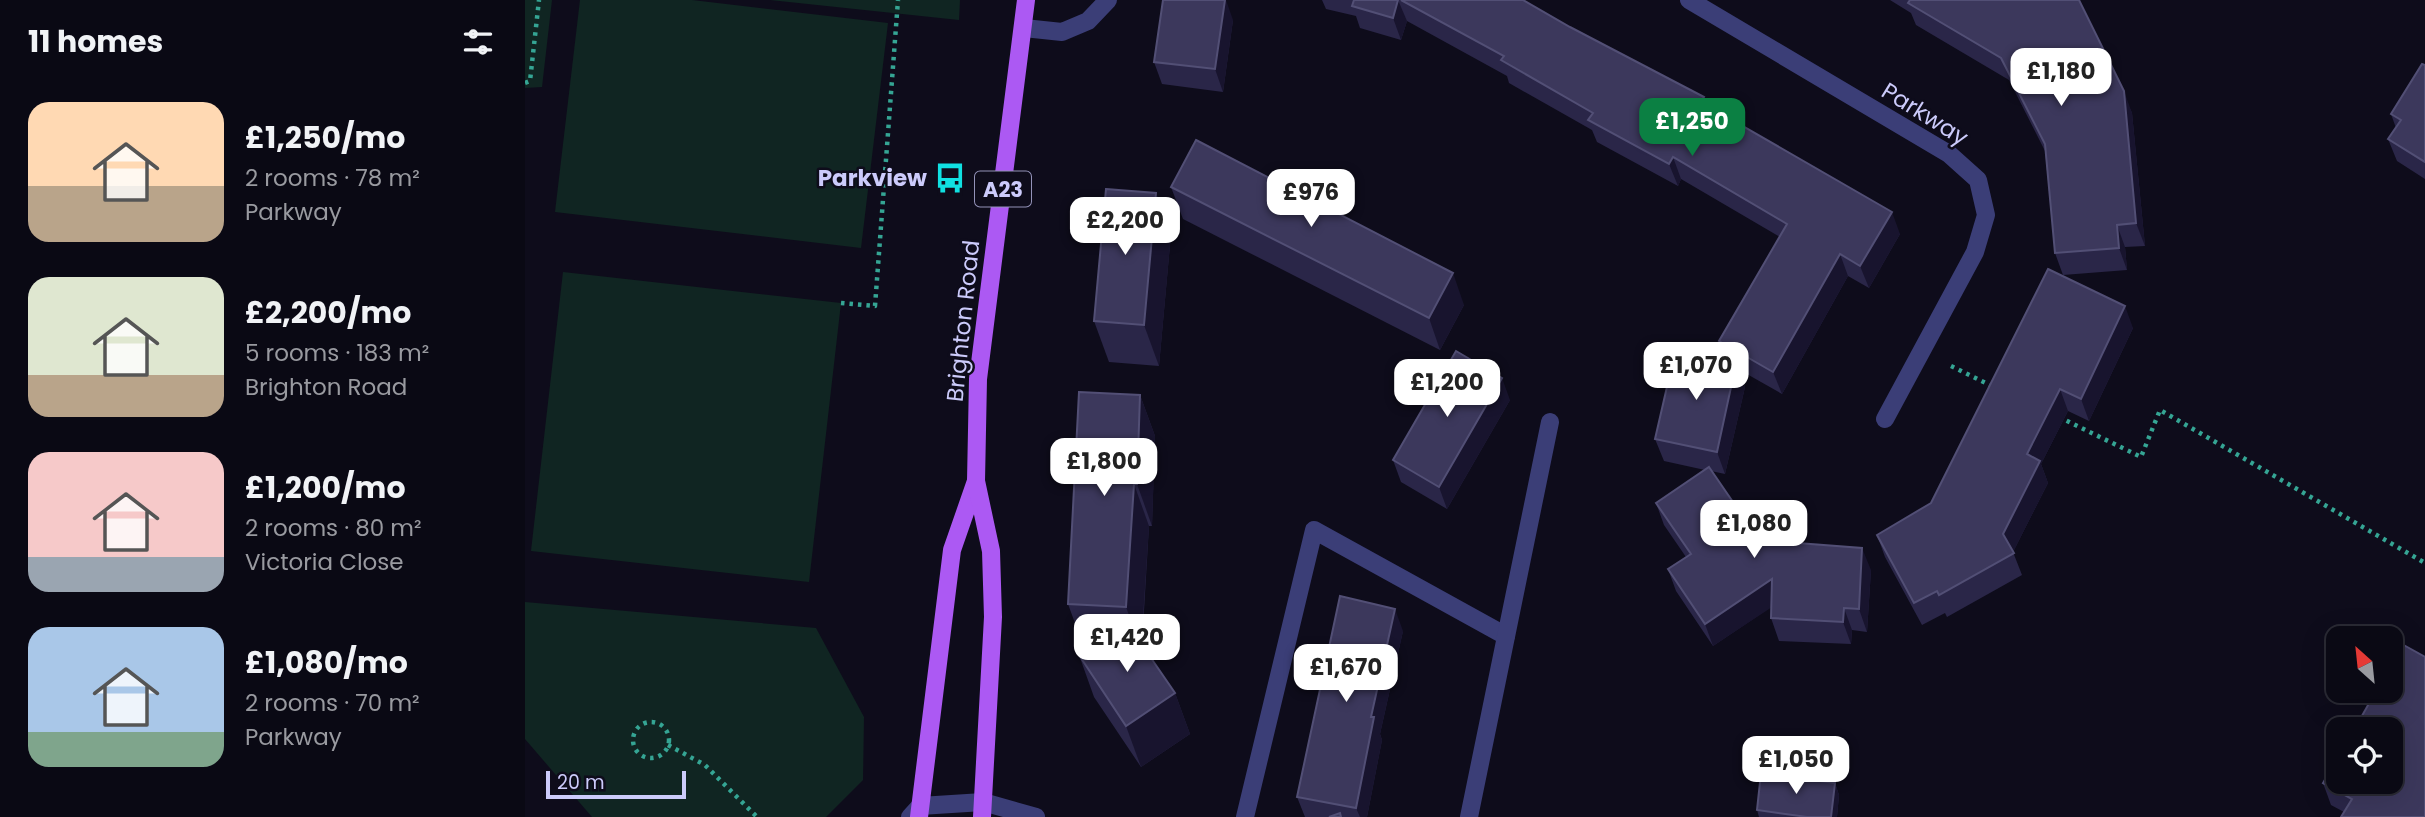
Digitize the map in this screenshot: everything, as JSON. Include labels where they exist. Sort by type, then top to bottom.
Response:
[{"type":"main road","name":"Brighton Road","points":[[982,810],[993,617],[991,551],[976,481],[978,379],[1026,0]]},
{"type":"main road","name":"Brighton Road","points":[[916,814],[952,550],[976,481]]},
{"type":"street","points":[[1024,28],[1062,32],[1088,21],[1108,0]]},
{"type":"street","name":"Parkway","points":[[1689,0],[1948,154],[1978,180],[1986,215],[1975,252],[1885,419]]},
{"type":"street","points":[[1469,817],[1551,422]]},
{"type":"street","points":[[1245,817],[1314,530],[1506,636]]},
{"type":"street","points":[[916,814],[982,810],[1036,817]]},
{"type":"path","points":[[525,83],[530,81],[539,0]]},
{"type":"path","points":[[841,303],[875,306],[898,0]]},
{"type":"path","points":[[1922,353],[1995,387]]},
{"type":"path","points":[[2056,416],[2141,457],[2160,410],[2425,564]]},
{"type":"path","points":[[655,722],[668,734],[668,745],[661,755],[649,759],[634,748],[633,736],[644,723],[655,722]]},
{"type":"path","points":[[668,745],[705,765],[757,817]]},
{"type":"green space","points":[[525,0],[552,0],[542,87],[525,88]]},
{"type":"green space","points":[[580,0],[692,0],[888,23],[861,248],[555,212]]},
{"type":"green space","points":[[770,0],[960,0],[959,20]]},
{"type":"green space","points":[[563,272],[841,303],[809,582],[531,551]]},
{"type":"green space","points":[[525,602],[816,628],[864,717],[863,780],[826,817],[592,817],[525,739]]},
{"type":"building","points":[[1163,0],[1225,0],[1215,69],[1154,62]]},
{"type":"building","points":[[1354,0],[1398,0],[1393,18],[1352,6]]},
{"type":"building","points":[[1401,0],[1523,0],[1704,97],[1701,102],[1892,212],[1860,266],[1840,254],[1773,372],[1719,341],[1787,224],[1673,157],[1669,164],[1588,120],[1593,113],[1501,60],[1504,56]]},
{"type":"building","points":[[1910,0],[2079,0],[2124,91],[2136,223],[2117,225],[2119,248],[2055,253],[2045,144],[2001,58],[1908,3]]},
{"type":"building","points":[[2422,64],[2425,65],[2425,162],[2388,139],[2401,120],[2391,114]]},
{"type":"building","points":[[1196,140],[1453,273],[1429,318],[1171,187]]},
{"type":"building","points":[[1106,189],[1156,193],[1144,325],[1094,321]]},
{"type":"building","points":[[2048,269],[2125,306],[2081,399],[2060,389],[2027,454],[2040,461],[2003,534],[2014,553],[1939,595],[1937,591],[1914,603],[1877,535],[1931,503]]},
{"type":"building","points":[[1456,351],[1502,378],[1439,487],[1393,460]]},
{"type":"building","points":[[1675,352],[1736,364],[1717,452],[1655,439]]},
{"type":"building","points":[[1079,392],[1140,395],[1137,484],[1134,484],[1126,607],[1068,604]]},
{"type":"building","points":[[1709,467],[1759,540],[1862,548],[1859,609],[1844,608],[1843,622],[1771,618],[1772,579],[1705,624],[1668,569],[1691,554],[1656,503]]},
{"type":"building","points":[[1340,596],[1395,609],[1371,717],[1374,717],[1356,808],[1297,797]]},
{"type":"building","points":[[1127,623],[1175,693],[1126,726],[1079,655]]},
{"type":"building","points":[[2403,645],[2425,657],[2425,817],[2341,817],[2352,799],[2343,794],[2403,794],[2403,717],[2361,717],[2369,704],[2403,704]]},
{"type":"building","points":[[1761,773],[1835,783],[1831,817],[1807,817],[1757,810]]},
{"type":"place","name":"Parkview","points":[[950,178]]}]
